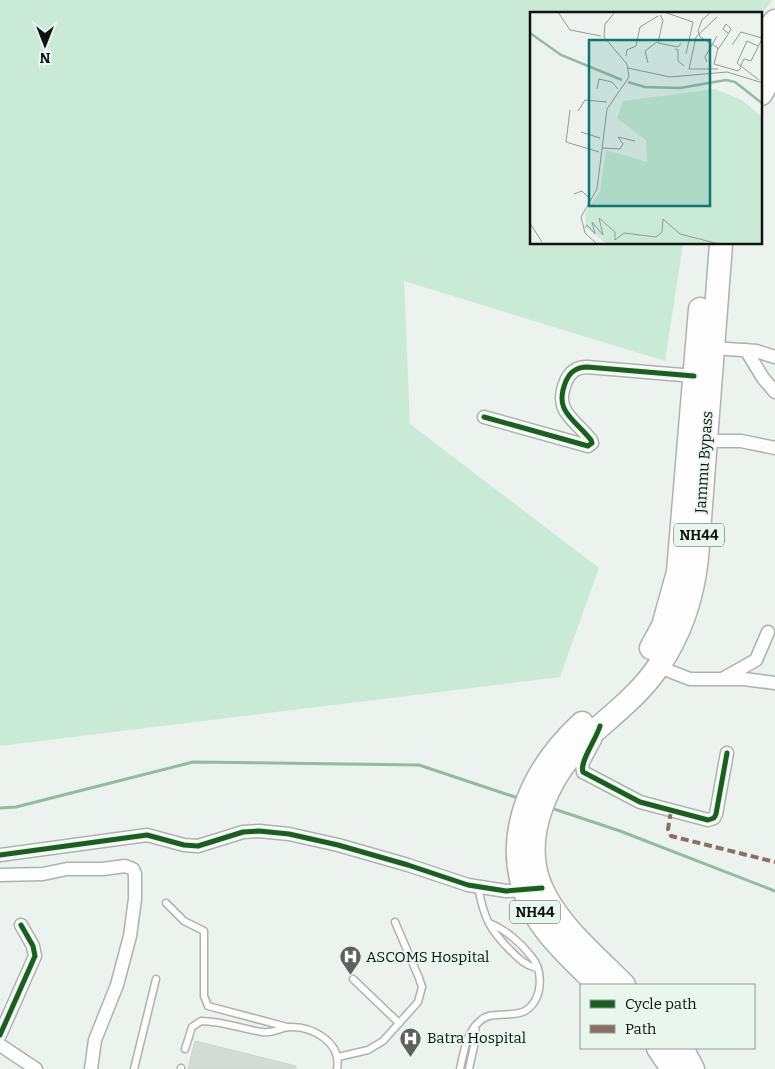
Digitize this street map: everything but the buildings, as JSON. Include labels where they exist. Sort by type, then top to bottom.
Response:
[{"type":"highway","points":[[762,37],[775,21]]},
{"type":"highway","points":[[762,62],[775,45]]},
{"type":"highway","points":[[762,92],[775,70]]},
{"type":"highway","name":"Jammu Bypass","points":[[597,984],[547,931],[533,890],[533,858],[528,822],[541,809],[549,776],[560,746],[643,663],[663,626],[678,572],[706,245]]},
{"type":"highway","name":"Jammu Bypass","points":[[549,776],[642,686],[659,667],[688,604],[694,580],[721,245]]},
{"type":"highway","points":[[716,308],[730,277],[735,245]]},
{"type":"highway","name":"Jammu Bypass","points":[[533,890],[623,984]]},
{"type":"highway","points":[[659,1049],[672,1069]]},
{"type":"highway","points":[[683,1049],[693,1069]]},
{"type":"street","points":[[713,348],[746,350],[765,353],[775,357]]},
{"type":"street","points":[[746,350],[763,378],[775,392]]},
{"type":"street","points":[[484,416],[588,446],[592,443],[591,440],[563,408],[560,398],[568,377],[576,370],[587,367],[694,376]]},
{"type":"street","points":[[706,441],[741,441],[775,448]]},
{"type":"street","points":[[721,679],[756,660],[768,632]]},
{"type":"street","points":[[659,667],[690,679],[744,679],[775,683]]},
{"type":"street","points":[[600,726],[596,738],[582,764],[583,772],[640,802],[708,820],[714,818],[716,814],[726,753]]},
{"type":"street","points":[[0,855],[147,835],[184,845],[198,846],[243,832],[259,831],[289,834],[338,845],[478,887],[533,890]]},
{"type":"street","points":[[0,876],[125,866],[135,874],[136,899],[130,936],[117,985],[95,1040],[91,1069]]},
{"type":"street","points":[[0,1036],[34,956],[33,946],[21,925]]},
{"type":"street","points":[[0,1045],[36,1069]]},
{"type":"lane","points":[[478,887],[482,910],[493,932],[523,963],[536,968]]},
{"type":"lane","points":[[166,904],[184,921],[204,931],[204,996],[208,1006],[319,1036],[334,1046],[338,1057],[337,1069]]},
{"type":"lane","points":[[338,1057],[375,1047],[418,1002],[422,987],[395,922]]},
{"type":"lane","points":[[460,1069],[468,1034],[482,1019],[521,1012],[536,999],[540,987],[532,957],[503,930],[489,922]]},
{"type":"lane","points":[[134,1069],[156,979]]},
{"type":"lane","points":[[353,979],[399,1023]]},
{"type":"lane","points":[[185,1049],[192,1027],[202,1021],[270,1033],[288,1027]]},
{"type":"lane","points":[[469,1069],[476,1037],[475,1027]]},
{"type":"green space","points":[[0,0],[772,0],[762,14],[762,12],[530,12],[530,245],[683,245],[665,361],[404,281],[410,424],[599,568],[560,677],[0,746]]},
{"type":"waterway","points":[[0,808],[16,807],[193,762],[419,765],[521,799]]},
{"type":"waterway","points":[[551,808],[620,831],[775,891]]},
{"type":"marked path","points":[[671,811],[668,829],[671,836],[775,862]]},
{"type":"cycle path","points":[[484,417],[588,446],[592,443],[591,440],[567,414],[562,400],[566,381],[574,371],[587,367],[694,376]]},
{"type":"cycle path","points":[[600,726],[586,756],[582,768],[583,772],[640,802],[708,820],[714,818],[716,814],[727,753]]},
{"type":"cycle path","points":[[0,855],[147,835],[184,845],[198,846],[243,832],[259,831],[289,834],[338,845],[468,885],[506,891],[542,888]]},
{"type":"cycle path","points":[[0,1035],[35,956],[33,946],[21,925]]},
{"type":"place","name":"ASCOMS Hospital","points":[[350,976]]},
{"type":"place","name":"Batra Hospital","points":[[411,1057]]}]
